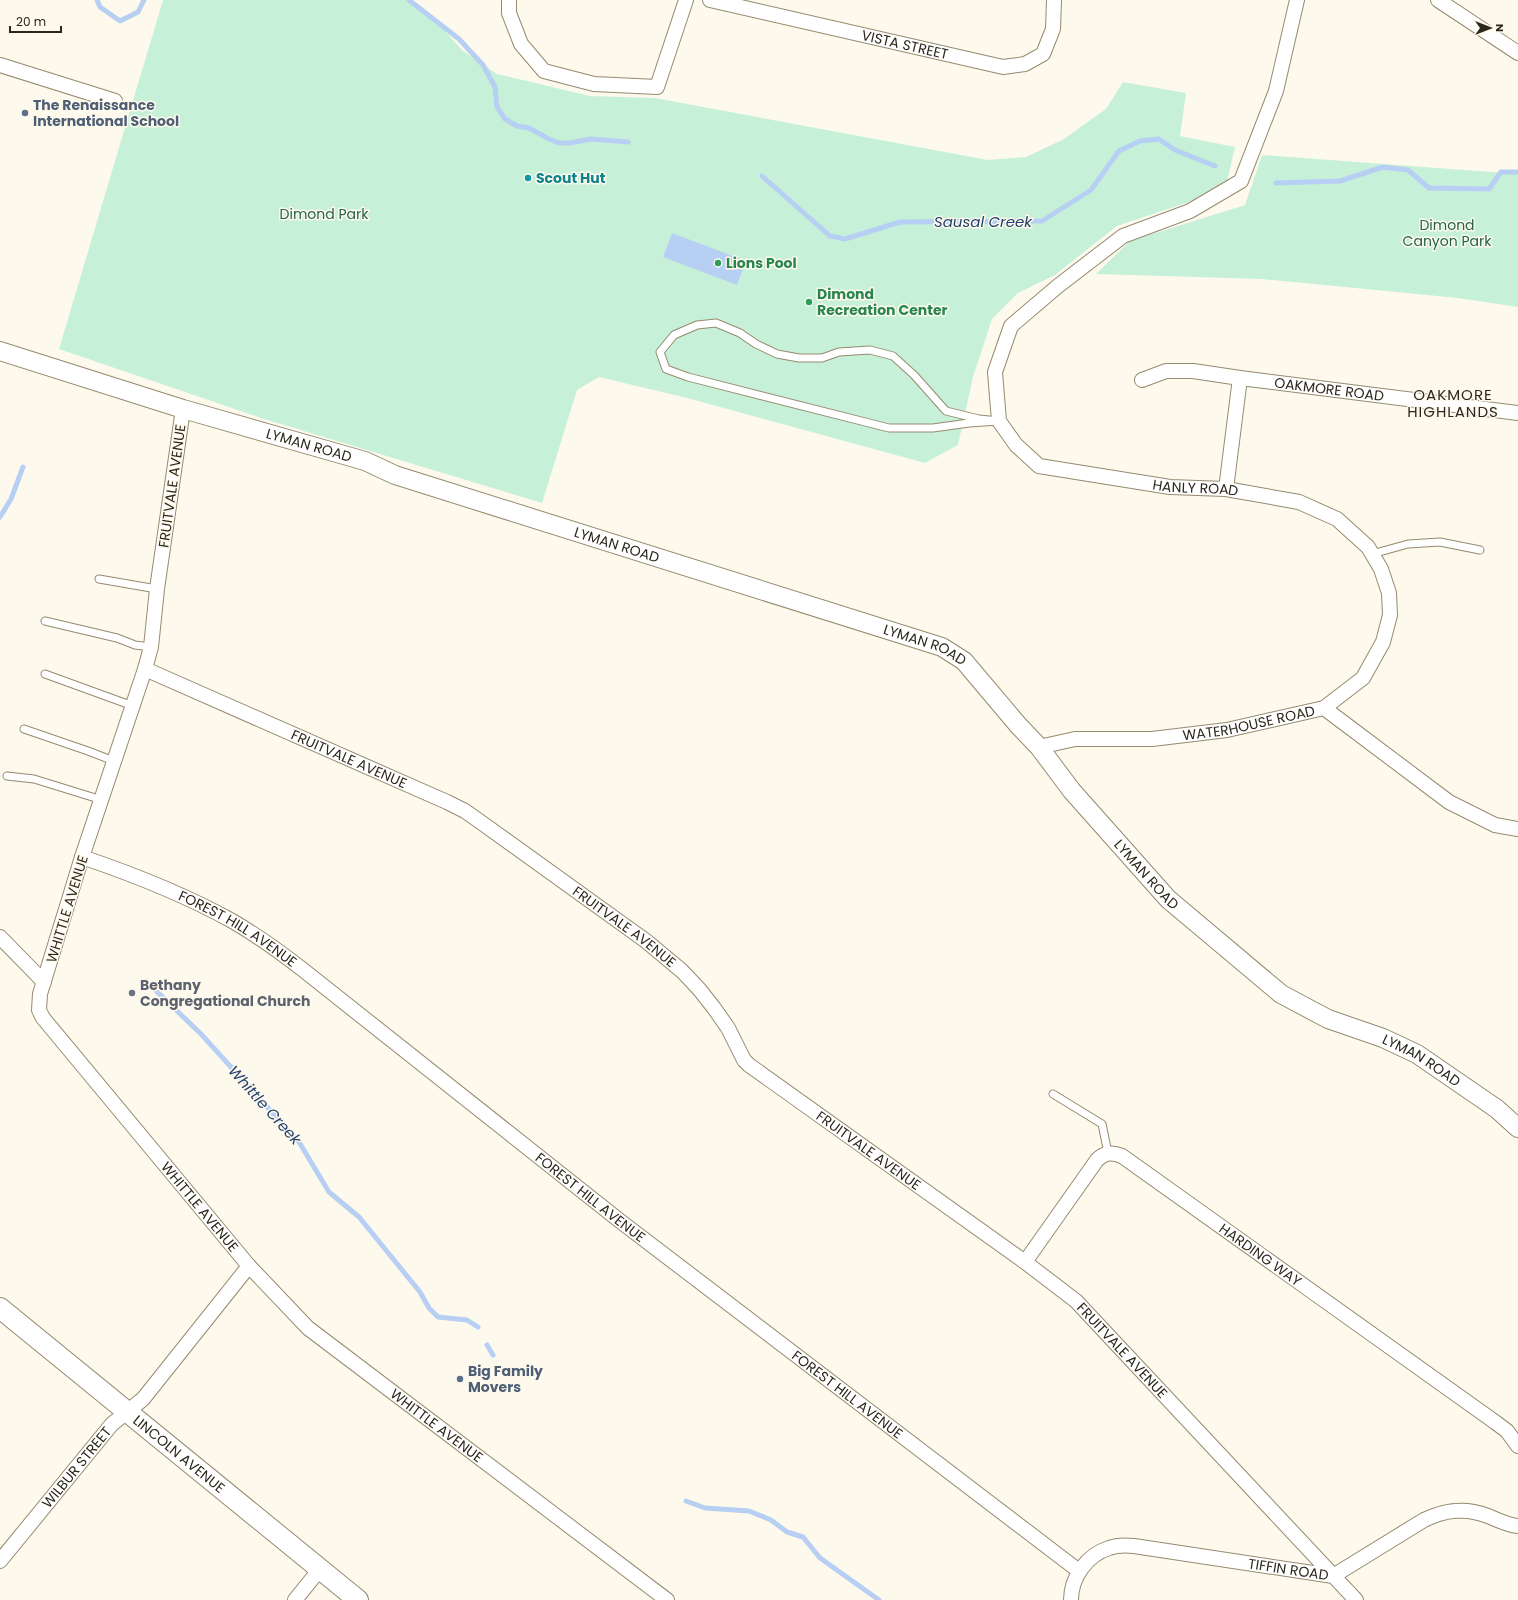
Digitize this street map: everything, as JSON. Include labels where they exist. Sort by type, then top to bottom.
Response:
[{"type":"main road","name":"LINCOLN AVENUE","points":[[0,1308],[358,1600]]},
{"type":"street","points":[[509,0],[510,13],[521,44],[544,71],[594,84],[657,87],[686,0]]},
{"type":"street","name":"VISTA STREET","points":[[710,0],[1003,67],[1025,64],[1043,54],[1053,29],[1054,0]]},
{"type":"street","points":[[999,421],[995,372],[1011,326],[1058,286],[1123,236],[1190,211],[1241,181],[1276,91],[1297,0]]},
{"type":"street","points":[[1438,0],[1518,53]]},
{"type":"street","points":[[0,65],[115,101]]},
{"type":"street","name":"FRUITVALE AVENUE","points":[[0,351],[183,409],[151,647],[145,669],[465,811],[646,941],[682,971],[699,989],[728,1028],[744,1060],[749,1065],[1026,1262],[1076,1301],[1356,1600]]},
{"type":"street","name":"OAKMORE ROAD","points":[[1142,380],[1166,371],[1193,371],[1518,413]]},
{"type":"street","points":[[1226,489],[1240,378]]},
{"type":"street","name":"LYMAN ROAD","points":[[183,409],[365,461],[395,475],[942,647],[964,661],[1018,725],[1039,747],[1072,791],[1168,899],[1281,994],[1328,1019],[1383,1038],[1417,1054],[1497,1109],[1518,1128]]},
{"type":"street","name":"HANLY ROAD","points":[[999,421],[1016,445],[1039,466],[1170,487],[1226,489],[1299,502],[1337,519],[1368,547],[1381,569],[1389,593],[1390,615],[1383,642],[1363,678],[1324,708]]},
{"type":"street","name":"WHITTLE AVENUE","points":[[145,669],[82,857],[44,982],[39,1002],[43,1018],[249,1266],[308,1328],[667,1600]]},
{"type":"street","name":"WATERHOUSE ROAD","points":[[1039,747],[1075,739],[1152,739],[1227,730],[1324,708],[1449,802],[1495,825],[1518,829]]},
{"type":"street","name":"FOREST HILL AVENUE","points":[[82,857],[125,872],[196,902],[234,923],[302,968],[626,1225],[1079,1571]]},
{"type":"street","points":[[0,937],[44,982]]},
{"type":"street","points":[[1026,1262],[1097,1160],[1108,1153]]},
{"type":"street","name":"HARDING WAY","points":[[1108,1153],[1115,1153],[1122,1156],[1496,1422],[1507,1431],[1518,1446]]},
{"type":"street","name":"WILBUR STREET","points":[[0,1561],[112,1424],[143,1399],[249,1266]]},
{"type":"street","name":"TIFFIN ROAD","points":[[1071,1600],[1074,1583],[1079,1571],[1087,1561],[1097,1553],[1110,1547],[1122,1545],[1333,1576],[1436,1514],[1461,1510],[1473,1511],[1503,1523],[1518,1526]]},
{"type":"street","points":[[295,1600],[320,1569]]},
{"type":"lane","points":[[716,323],[740,333],[756,344],[777,354],[799,358],[822,358],[839,352],[870,350],[893,356],[914,375],[946,411],[979,419],[999,421],[933,428],[889,428],[688,377],[666,369],[660,352],[674,335],[696,325],[716,323]]},
{"type":"lane","points":[[1372,554],[1408,544],[1440,542],[1480,550]]},
{"type":"lane","points":[[99,579],[158,589]]},
{"type":"lane","points":[[45,621],[117,638],[135,645],[151,647]]},
{"type":"lane","points":[[45,674],[133,706]]},
{"type":"lane","points":[[24,729],[88,750],[114,761]]},
{"type":"lane","points":[[7,776],[34,779],[102,800]]},
{"type":"lane","points":[[1053,1094],[1102,1124],[1108,1153]]},
{"type":"green space","name":"Dimond Park","points":[[163,0],[409,0],[434,19],[462,50],[497,74],[590,96],[655,98],[988,160],[1026,157],[1064,139],[1106,109],[1123,82],[1186,93],[1180,136],[1235,147],[1225,190],[1117,226],[1055,275],[1018,293],[992,319],[973,377],[958,445],[925,463],[687,398],[599,377],[577,390],[542,503],[264,419],[59,349]]},
{"type":"green space","name":"Dimond Canyon Park","points":[[1262,155],[1518,174],[1518,307],[1458,298],[1262,279],[1096,274],[1130,241],[1245,205]]},
{"type":"water","points":[[672,233],[746,261],[737,285],[663,257]]},
{"type":"waterway","name":"Sausal Creek","points":[[97,0],[100,7],[120,21],[138,12],[144,0]]},
{"type":"waterway","name":"Sausal Creek","points":[[409,0],[459,39],[483,65],[495,87],[497,107],[505,119],[517,126],[529,128],[559,143],[570,143],[591,139],[628,142]]},
{"type":"waterway","name":"Sausal Creek","points":[[762,176],[830,236],[845,239],[900,222],[1042,221],[1091,190],[1119,151],[1140,141],[1159,139],[1175,150],[1215,166]]},
{"type":"waterway","name":"Sausal Creek","points":[[1276,183],[1340,181],[1383,167],[1408,170],[1429,188],[1489,189],[1501,172],[1518,172]]},
{"type":"waterway","name":"Whittle Creek","points":[[0,517],[11,499],[23,467]]},
{"type":"waterway","name":"Whittle Creek","points":[[146,981],[201,1034],[299,1142],[329,1192],[359,1217],[420,1292],[429,1308],[438,1317],[467,1320],[478,1327]]},
{"type":"waterway","name":"Whittle Creek","points":[[487,1345],[493,1355]]},
{"type":"waterway","name":"Whittle Creek","points":[[686,1501],[705,1508],[749,1511],[771,1520],[787,1532],[803,1537],[820,1558],[879,1600]]},
{"type":"place","name":"The Renaissance International School","points":[[25,113]]},
{"type":"place","name":"Scout Hut","points":[[528,178]]},
{"type":"place","name":"Lions Pool","points":[[718,263]]},
{"type":"place","name":"Dimond Recreation Center","points":[[809,302]]},
{"type":"place","name":"Bethany Congregational Church","points":[[132,993]]},
{"type":"place","name":"Big Family Movers","points":[[460,1379]]},
{"type":"district","name":"OAKMORE HIGHLANDS","points":[[1453,402]]}]
